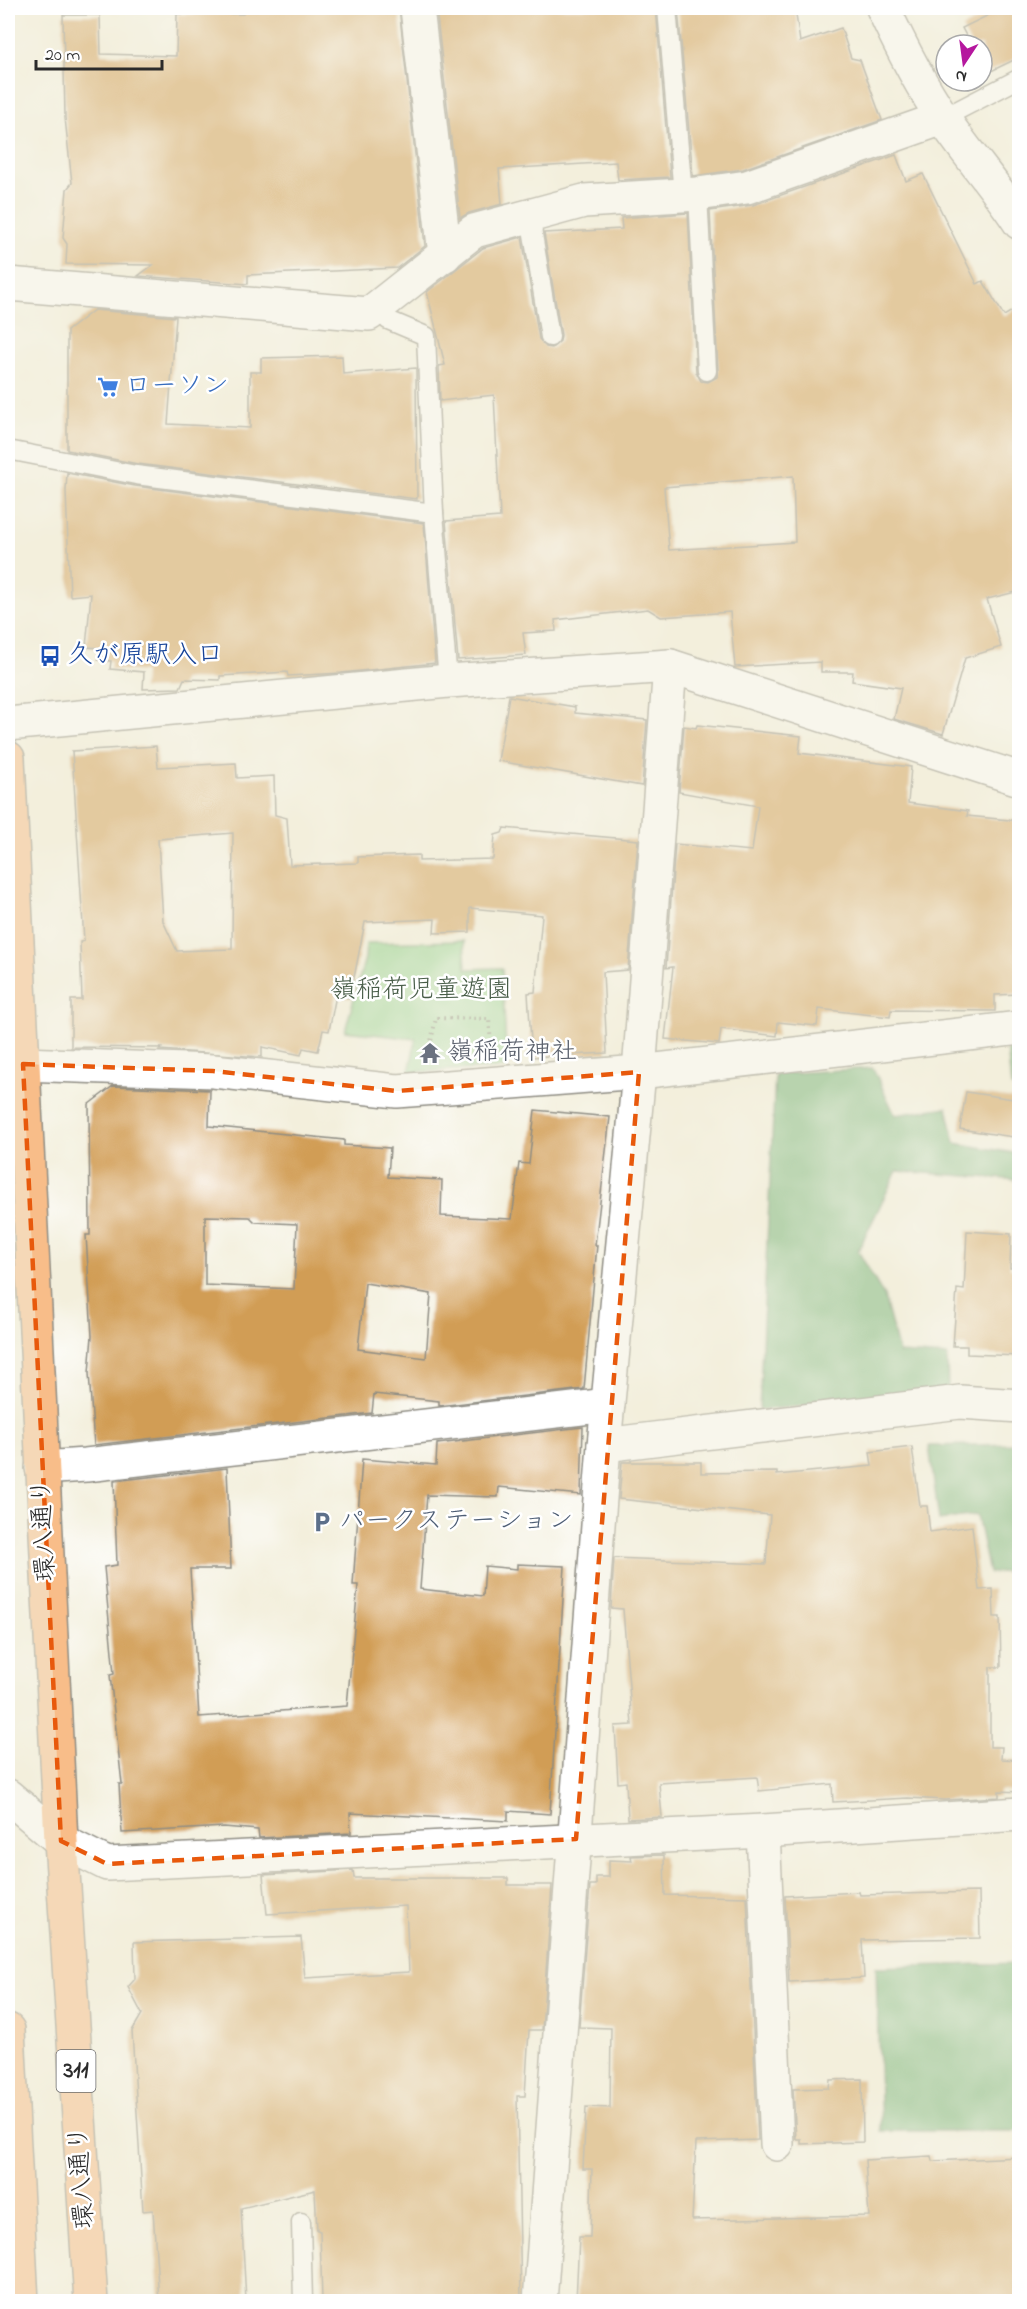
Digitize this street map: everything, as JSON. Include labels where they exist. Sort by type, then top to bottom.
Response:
[{"type":"main road","name":"環八通り","points":[[8,758],[61,1841],[91,2301]]},
{"type":"main road","points":[[8,2030],[22,2301]]},
{"type":"street","points":[[417,8],[445,255]]},
{"type":"street","points":[[883,8],[896,37],[943,118],[994,184],[1020,223]]},
{"type":"street","points":[[8,284],[369,314],[474,231],[584,201],[690,195],[747,187],[943,118]]},
{"type":"street","points":[[540,2301],[604,1445],[639,1072],[670,666]]},
{"type":"street","points":[[8,724],[448,681],[670,666],[1020,779]]},
{"type":"street","points":[[23,1064],[213,1071],[397,1091],[639,1072],[1020,1028]]},
{"type":"street","points":[[604,1445],[960,1402],[1020,1406]]},
{"type":"street","points":[[42,1468],[86,1466],[608,1405]]},
{"type":"street","points":[[8,1796],[61,1841],[107,1864],[763,1831],[1020,1814]]},
{"type":"street","points":[[763,1831],[777,2144]]},
{"type":"lane","points":[[667,8],[690,195],[707,371]]},
{"type":"lane","points":[[943,118],[1020,78]]},
{"type":"lane","points":[[531,216],[550,337]]},
{"type":"lane","points":[[377,307],[388,320],[426,336],[434,513],[448,681]]},
{"type":"lane","points":[[8,450],[136,475],[434,513]]},
{"type":"lane","points":[[301,2222],[303,2301]]},
{"type":"path","points":[[430,1046],[436,1018],[489,1019],[492,1046]]},
{"type":"highlighted area","points":[[23,1064],[213,1071],[397,1091],[639,1072],[576,1839],[107,1864],[61,1841]]},
{"type":"green space","name":"嶺稲荷児童遊園","points":[[464,941],[466,969],[502,968],[507,1068],[409,1072],[416,1039],[345,1031],[365,958],[366,943]]},
{"type":"green space","points":[[1020,1045],[1019,1089],[1011,1087],[1007,1046]]},
{"type":"green space","points":[[873,1068],[895,1115],[947,1107],[955,1143],[1019,1154],[1019,1180],[897,1171],[858,1251],[884,1296],[899,1353],[947,1356],[948,1392],[759,1410],[775,1074]]},
{"type":"green space","points":[[1019,1444],[1019,1571],[989,1573],[977,1515],[939,1520],[929,1446]]},
{"type":"green space","points":[[1019,1963],[1019,2131],[881,2131],[876,1967]]},
{"type":"building","points":[[243,8],[399,8],[425,246],[397,268],[248,275],[248,284],[138,276],[153,265],[66,264],[67,244],[63,238],[67,189],[72,183],[65,118],[63,15],[100,15],[101,54],[176,56],[177,14],[243,14]]},
{"type":"building","points":[[436,8],[656,8],[670,177],[618,180],[616,162],[499,169],[502,204],[469,213],[460,218]]},
{"type":"building","points":[[678,8],[795,8],[800,42],[841,28],[851,58],[860,60],[882,120],[743,169],[693,176]]},
{"type":"building","points":[[1003,8],[1020,8],[1020,57],[994,70],[994,33],[965,33],[962,28]]},
{"type":"building","points":[[896,155],[906,181],[923,174],[977,284],[983,281],[1004,316],[1020,306],[1020,591],[987,599],[1001,647],[965,658],[943,734],[894,719],[901,688],[852,681],[853,672],[821,672],[821,662],[735,667],[730,612],[661,617],[648,609],[555,620],[556,631],[523,633],[526,655],[458,660],[446,521],[500,517],[494,395],[440,401],[439,366],[445,365],[427,292],[483,248],[522,237],[539,339],[546,347],[552,348],[560,341],[561,335],[544,233],[622,229],[621,218],[688,213],[696,372],[701,381],[708,382],[717,377],[718,370],[710,211],[753,205]],"holes":[[[793,476],[795,542],[669,550],[664,487]]]},
{"type":"building","points":[[94,310],[176,317],[168,424],[250,428],[250,372],[261,372],[261,358],[342,356],[343,374],[416,368],[417,499],[138,464],[67,450],[67,331]]},
{"type":"building","points":[[67,473],[135,486],[424,523],[435,663],[341,673],[288,676],[287,672],[220,676],[220,680],[184,679],[180,688],[143,689],[144,672],[110,669],[111,661],[98,660],[100,648],[86,647],[91,594],[70,596]]},
{"type":"building","points":[[509,696],[575,707],[575,713],[647,720],[642,786],[498,761]]},
{"type":"building","points":[[697,725],[801,736],[799,753],[911,767],[908,803],[968,811],[967,816],[1020,821],[1020,994],[995,995],[995,1011],[891,1010],[890,1017],[819,1009],[817,1026],[778,1022],[777,1036],[721,1029],[719,1044],[665,1039],[673,967],[666,968],[675,844],[752,851],[758,806],[679,792],[684,726],[696,728]]},
{"type":"building","points":[[156,746],[158,767],[236,763],[237,778],[274,776],[275,815],[287,818],[290,865],[358,863],[358,857],[419,855],[419,861],[493,859],[495,835],[502,833],[504,828],[638,840],[628,970],[603,972],[607,1053],[532,1057],[528,993],[535,992],[542,915],[470,908],[470,932],[434,933],[435,919],[365,922],[350,998],[336,995],[329,1031],[323,1030],[318,1051],[303,1048],[301,1055],[262,1047],[262,1057],[159,1050],[162,1048],[71,1047],[71,1000],[82,1000],[80,942],[84,941],[72,751]],"holes":[[[233,833],[232,949],[177,951],[163,921],[158,839]]]},
{"type":"building","points":[[113,1086],[210,1090],[209,1126],[344,1140],[344,1145],[390,1148],[388,1177],[442,1180],[441,1216],[512,1219],[519,1163],[529,1164],[535,1110],[610,1117],[595,1245],[597,1245],[584,1389],[439,1406],[439,1401],[374,1394],[372,1413],[94,1445],[89,1373],[92,1336],[86,1235],[90,1235],[89,1104]],"holes":[[[205,1216],[250,1217],[255,1222],[297,1224],[294,1289],[205,1285]],[[365,1283],[431,1294],[426,1358],[358,1349]]]},
{"type":"building","points":[[966,1092],[1020,1100],[1020,1138],[960,1129]]},
{"type":"building","points":[[967,1231],[1011,1234],[1010,1268],[1020,1268],[1020,1356],[967,1354],[967,1346],[953,1346],[957,1289],[964,1290]]},
{"type":"building","points":[[583,1427],[581,1495],[499,1487],[498,1497],[427,1495],[420,1589],[483,1596],[485,1566],[517,1569],[517,1564],[565,1566],[550,1814],[508,1811],[508,1821],[350,1813],[351,1833],[259,1838],[258,1830],[224,1827],[122,1833],[119,1784],[122,1784],[110,1675],[114,1674],[104,1567],[117,1565],[114,1481],[227,1468],[231,1569],[190,1569],[199,1717],[347,1706],[358,1585],[353,1585],[362,1459],[436,1465],[437,1444]]},
{"type":"building","points":[[912,1447],[920,1506],[927,1506],[930,1532],[972,1526],[979,1590],[993,1589],[994,1617],[1000,1617],[1001,1667],[990,1667],[990,1747],[1002,1747],[1001,1759],[1020,1760],[1020,1792],[999,1791],[999,1797],[945,1800],[908,1798],[833,1802],[832,1784],[759,1791],[757,1777],[659,1783],[662,1817],[628,1819],[626,1782],[618,1783],[615,1726],[632,1725],[623,1609],[611,1608],[614,1558],[766,1564],[770,1515],[619,1499],[622,1462],[701,1462],[701,1473],[777,1472],[777,1475],[872,1466],[870,1452]]},
{"type":"building","points":[[664,1855],[665,1895],[747,1897],[758,2140],[696,2142],[692,2220],[869,2216],[865,2160],[931,2156],[932,2161],[1020,2157],[1020,2301],[576,2301],[579,2237],[590,2237],[592,2169],[583,2169],[586,2107],[610,2108],[611,2028],[579,2027],[590,1885],[596,1885],[596,1877],[609,1877],[609,1860],[632,1861],[631,1856]]},
{"type":"building","points":[[353,1870],[354,1878],[508,1878],[508,1885],[552,1885],[542,2030],[529,2030],[525,2096],[517,2096],[521,2301],[322,2301],[320,2231],[317,2230],[315,2190],[241,2208],[246,2301],[159,2301],[153,2210],[143,2211],[132,2031],[142,2014],[128,1987],[135,1979],[134,1942],[301,1937],[305,1978],[409,1972],[406,1906],[267,1914],[263,1875]]},
{"type":"building","points":[[859,1892],[860,1895],[979,1892],[980,1938],[862,1940],[864,1978],[789,1982],[785,1896]]},
{"type":"building","points":[[862,2079],[863,2142],[801,2144],[801,2139],[796,2139],[793,2089],[829,2088],[830,2080]]},
{"type":"place","name":"ローソン","points":[[108,387]]},
{"type":"place","name":"久が原駅入口","points":[[50,656]]},
{"type":"place","name":"嶺稲荷神社","points":[[430,1053]]},
{"type":"place","name":"パークステーション","points":[[322,1522]]}]
